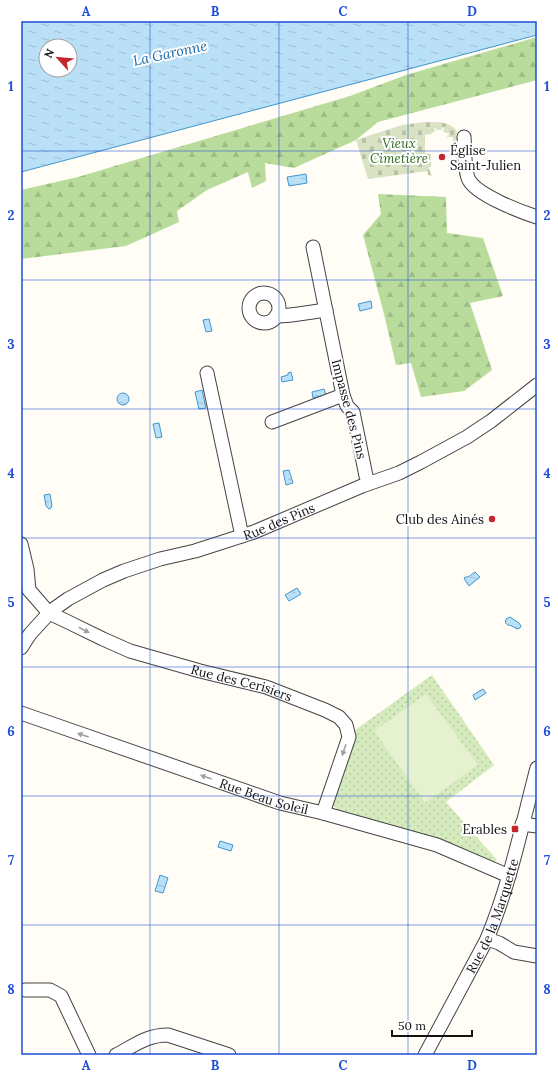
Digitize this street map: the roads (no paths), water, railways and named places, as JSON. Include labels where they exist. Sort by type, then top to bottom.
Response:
[{"type":"street","points":[[464,137],[466,168],[469,180],[478,190],[512,208],[537,217]]},
{"type":"street","name":"Impasse des Pins","points":[[313,247],[343,395],[347,406],[353,412],[366,476],[369,483]]},
{"type":"street","points":[[276,316],[289,316],[326,310]]},
{"type":"street","points":[[207,372],[242,536]]},
{"type":"street","name":"Rue des Pins","points":[[21,648],[30,634],[48,613],[68,599],[103,580],[160,559],[190,553],[254,532],[369,483],[399,473],[467,437],[492,421],[537,385]]},
{"type":"street","points":[[272,422],[343,395]]},
{"type":"street","points":[[21,544],[27,569],[25,594],[48,613]]},
{"type":"street","name":"Rue des Cerisiers","points":[[48,613],[130,651],[200,671],[266,687],[325,710],[338,717],[346,725],[349,737],[323,813]]},
{"type":"street","name":"Rue Beau Soleil","points":[[21,713],[280,803],[323,813],[437,845],[509,876]]},
{"type":"street","name":"Rue de la Marquette","points":[[425,1055],[487,939],[509,876],[537,768]]},
{"type":"street","points":[[522,824],[537,826]]},
{"type":"street","points":[[487,939],[499,943],[514,952],[537,956]]},
{"type":"street","points":[[25,990],[50,990],[61,996],[89,1055]]},
{"type":"street","points":[[117,1055],[146,1038],[158,1035],[168,1035],[229,1055]]},
{"type":"water","name":"La Garonne","points":[[21,21],[537,21],[537,35],[21,172]]},
{"type":"water","points":[[306,174],[307,183],[289,186],[287,177]]},
{"type":"water","points":[[371,301],[372,308],[360,311],[358,304]]},
{"type":"water","points":[[209,319],[212,331],[206,332],[203,320]]},
{"type":"water","points":[[291,372],[293,380],[282,382],[281,377],[288,375],[288,373]]},
{"type":"water","points":[[324,389],[326,395],[313,398],[312,392]]},
{"type":"water","points":[[202,390],[206,408],[199,409],[195,392]]},
{"type":"water","points":[[121,393],[125,393],[129,399],[125,405],[121,405],[117,401],[117,397]]},
{"type":"water","points":[[159,423],[162,437],[156,438],[153,424]]},
{"type":"water","points":[[289,470],[293,483],[286,485],[283,471]]},
{"type":"water","points":[[50,494],[52,505],[49,509],[46,506],[44,495]]},
{"type":"water","points":[[475,572],[480,577],[469,586],[464,578]]},
{"type":"water","points":[[297,588],[301,594],[289,601],[285,595]]},
{"type":"water","points":[[510,617],[519,623],[521,626],[520,628],[517,629],[506,624],[506,619]]},
{"type":"water","points":[[483,689],[486,693],[475,700],[473,695]]},
{"type":"water","points":[[220,841],[233,845],[231,851],[218,847]]},
{"type":"water","points":[[160,875],[168,878],[163,893],[155,891]]},
{"type":"place","name":"Église Saint-Julien","points":[[442,157]]},
{"type":"place","name":"Club des Ainés","points":[[492,519]]},
{"type":"place","name":"Erables","points":[[515,829]]},
{"type":"park label","name":"Vieux Cimetière","points":[[399,150]]}]
